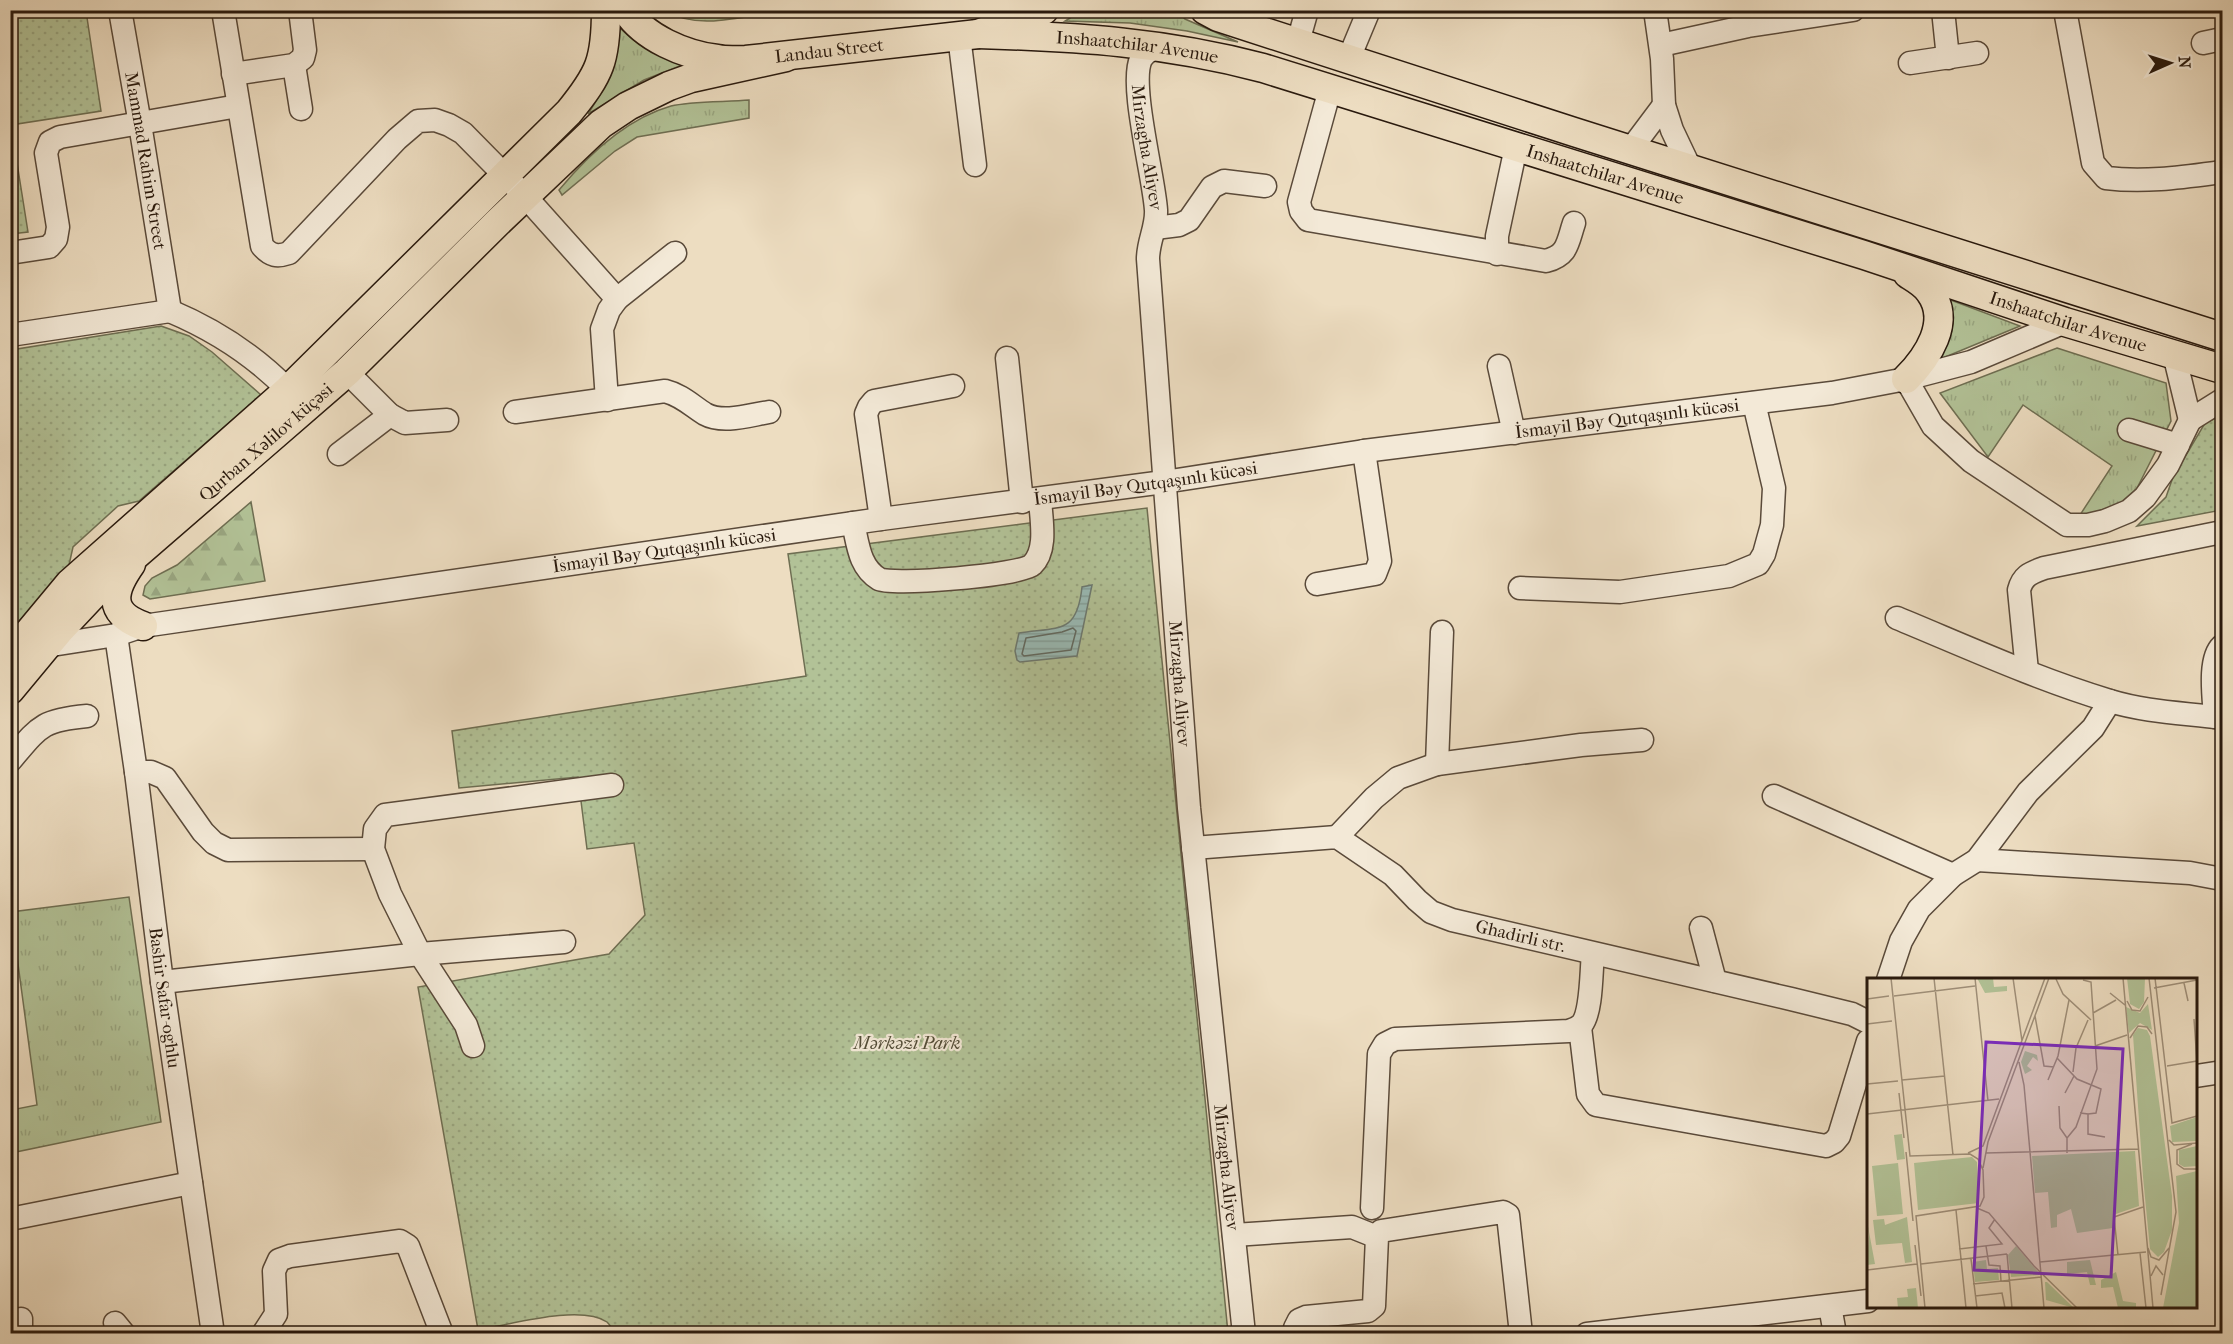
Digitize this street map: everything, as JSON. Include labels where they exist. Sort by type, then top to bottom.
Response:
[{"type":"main road","points":[[515,186],[596,77],[605,49],[606,10]]},
{"type":"main road","name":"Landau Street","points":[[626,10],[632,20],[647,32],[673,46],[718,60],[786,57],[968,35],[1044,10]]},
{"type":"main road","name":"Inshaatchilar Avenue","points":[[1205,10],[1218,17],[2223,337]]},
{"type":"main road","name":"Inshaatchilar Avenue","points":[[968,35],[1086,38],[1214,55],[1330,89],[1899,267],[2065,322],[2223,369]]},
{"type":"main road","points":[[515,186],[628,106],[669,86],[691,78],[786,57]]},
{"type":"main road","name":"Qurban Xəlilov küçəsi","points":[[10,690],[78,609],[143,548],[347,372],[515,186]]},
{"type":"main road","name":"Qurban Xəlilov küçəsi","points":[[12,652],[70,583],[515,186]]},
{"type":"main road","points":[[1899,267],[1929,291],[1936,303],[1938,319],[1931,349],[1923,362],[1906,379]]},
{"type":"main road","points":[[143,548],[121,580],[116,594],[120,613],[134,623],[143,626]]},
{"type":"street","name":"Mammad Rahim Street","points":[[120,10],[141,124],[170,311]]},
{"type":"street","points":[[224,10],[262,246],[269,254],[279,256],[289,254],[396,139],[418,122],[435,120],[449,124],[463,133],[515,186],[617,299]]},
{"type":"street","points":[[233,74],[294,65],[303,58],[305,50],[300,10]]},
{"type":"street","points":[[1298,42],[1307,10]]},
{"type":"street","points":[[1349,58],[1369,10]]},
{"type":"street","points":[[1655,10],[1661,45],[1664,105],[1672,130],[1690,168]]},
{"type":"street","points":[[1661,45],[1747,18],[1853,10]]},
{"type":"street","points":[[1942,10],[1948,57]]},
{"type":"street","points":[[2065,10],[2092,163],[2106,178],[2161,179],[2223,172]]},
{"type":"street","points":[[968,35],[975,165]]},
{"type":"street","name":"Mirzagha Aliyev","points":[[1159,46],[1148,51],[1141,59],[1138,88],[1156,206],[1155,228],[1148,246],[1148,259],[1193,848],[1244,1334]]},
{"type":"street","points":[[1910,63],[1977,53]]},
{"type":"street","points":[[294,65],[301,109]]},
{"type":"street","points":[[1330,89],[1299,202],[1301,211],[1308,220],[1546,261],[1558,258],[1565,252],[1574,223]]},
{"type":"street","points":[[1630,149],[1664,105]]},
{"type":"street","points":[[10,253],[49,247],[56,239],[58,227],[46,153],[50,142],[60,137],[238,106]]},
{"type":"street","points":[[1497,254],[1497,236],[1515,147]]},
{"type":"street","points":[[1155,228],[1179,225],[1189,220],[1212,187],[1224,181],[1265,186]]},
{"type":"street","points":[[607,400],[602,328],[609,310],[617,299],[675,253]]},
{"type":"street","points":[[10,335],[170,311],[208,329],[241,349],[271,372],[288,390]]},
{"type":"street","name":"İsmayil Bəy Qutqaşınlı kücəsi","points":[[12,652],[116,635],[143,626],[853,523],[1164,482],[1364,451],[1754,403],[1906,379],[1971,362],[2065,322]]},
{"type":"street","points":[[2174,354],[2190,420]]},
{"type":"street","points":[[853,523],[862,563],[881,581],[912,583],[1013,571],[1029,568],[1034,564],[1043,540],[1031,500],[1007,357]]},
{"type":"street","points":[[1499,366],[1514,433]]},
{"type":"street","points":[[347,372],[390,415],[405,423],[447,420]]},
{"type":"street","points":[[1906,379],[1933,426],[1971,461],[2067,525],[2088,525],[2129,511],[2145,498],[2168,465],[2190,420],[2223,400]]},
{"type":"street","points":[[881,519],[866,414],[869,407],[874,401],[953,386]]},
{"type":"street","points":[[514,412],[664,391],[677,394],[707,415],[722,419],[770,412]]},
{"type":"street","points":[[1520,588],[1620,592],[1729,576],[1758,564],[1764,554],[1772,525],[1774,488],[1754,403]]},
{"type":"street","points":[[339,454],[390,415]]},
{"type":"street","points":[[2129,430],[2178,445]]},
{"type":"street","points":[[1317,584],[1375,574],[1380,561],[1364,451]]},
{"type":"street","points":[[2027,671],[2019,590],[2026,574],[2044,568],[2223,532]]},
{"type":"street","points":[[1897,618],[2027,671],[2110,701],[2136,707],[2219,717],[2214,663],[2218,650],[2223,646]]},
{"type":"street","points":[[1437,764],[1442,632]]},
{"type":"street","name":"Bashir Safar-oghlu","points":[[116,635],[136,772],[162,982],[213,1334]]},
{"type":"street","points":[[1889,978],[1901,941],[1919,909],[1953,875],[1977,861],[2028,792],[2093,728],[2110,701]]},
{"type":"street","points":[[10,761],[34,733],[49,722],[61,718],[87,716]]},
{"type":"street","points":[[1193,848],[1337,837],[1374,798],[1398,778],[1437,764],[1581,745],[1642,740]]},
{"type":"street","points":[[136,772],[152,772],[165,778],[203,832],[214,843],[228,850],[373,849]]},
{"type":"street","points":[[473,1046],[466,1025],[420,954],[390,894],[373,849],[375,829],[385,815],[612,785]]},
{"type":"street","points":[[1774,796],[1953,875]]},
{"type":"street","name":"Ghadirli str.","points":[[1337,837],[1393,875],[1431,912],[1452,920],[1852,1014],[1867,1021]]},
{"type":"street","points":[[1977,861],[2190,873],[2223,879]]},
{"type":"street","points":[[1701,928],[1715,981]]},
{"type":"street","points":[[162,982],[420,954],[564,942]]},
{"type":"street","points":[[1593,954],[1586,1013],[1580,1027],[1588,1094],[1596,1105],[1826,1146],[1839,1136],[1867,1047]]},
{"type":"street","points":[[1372,1208],[1379,1054],[1385,1044],[1395,1039],[1569,1031],[1580,1027]]},
{"type":"street","points":[[2197,1076],[2223,1072]]},
{"type":"street","points":[[10,1219],[191,1183]]},
{"type":"street","points":[[1295,1334],[1294,1328],[1299,1320],[1306,1317],[1368,1311],[1374,1306],[1377,1237],[1381,1231],[1503,1212],[1508,1215],[1521,1334]]},
{"type":"street","points":[[1234,1235],[1352,1227],[1377,1237]]},
{"type":"street","points":[[263,1334],[276,1314],[274,1271],[279,1260],[290,1256],[400,1241],[408,1246],[442,1334]]},
{"type":"street","points":[[1587,1334],[1867,1302]]},
{"type":"street","points":[[1830,1306],[1835,1334]]},
{"type":"green space","points":[[11,10],[86,11],[101,111],[11,125]]},
{"type":"green space","points":[[1083,10],[1177,11],[1185,19],[1238,42],[1187,31],[1130,23],[1065,21]]},
{"type":"green space","points":[[667,11],[779,11],[706,21],[679,17]]},
{"type":"green space","points":[[616,24],[632,39],[648,49],[685,64],[644,80],[588,114],[603,90],[613,66]]},
{"type":"green space","points":[[749,100],[749,118],[637,137],[615,151],[562,195],[559,190],[595,151],[623,129],[654,112],[679,104]]},
{"type":"green space","points":[[11,125],[28,232],[11,234]]},
{"type":"green space","points":[[1948,299],[2020,326],[1938,360]]},
{"type":"green space","points":[[161,326],[189,336],[212,352],[261,395],[139,501],[118,506],[73,547],[69,565],[11,631],[11,350]]},
{"type":"green space","points":[[2057,348],[2166,383],[2171,421],[2131,500],[2078,518],[2112,466],[2023,405],[1988,457],[1940,393]]},
{"type":"green space","points":[[2222,415],[2222,510],[2137,526],[2166,497],[2173,477],[2205,423]]},
{"type":"green space","points":[[251,502],[265,581],[150,599],[143,595],[145,586],[152,578],[177,565]]},
{"type":"green space","name":"Mərkəzi Park","points":[[1147,508],[1228,1333],[615,1334],[607,1322],[595,1317],[580,1315],[544,1317],[478,1330],[418,987],[609,954],[645,915],[634,843],[587,849],[578,777],[459,788],[452,731],[806,676],[788,554]]},
{"type":"green space","points":[[129,897],[161,1122],[11,1153],[11,1110],[37,1105],[11,912]]},
{"type":"water","points":[[1092,585],[1077,656],[1020,662],[1017,660],[1015,651],[1019,633],[1056,628],[1071,621],[1080,602],[1082,587]]}]
